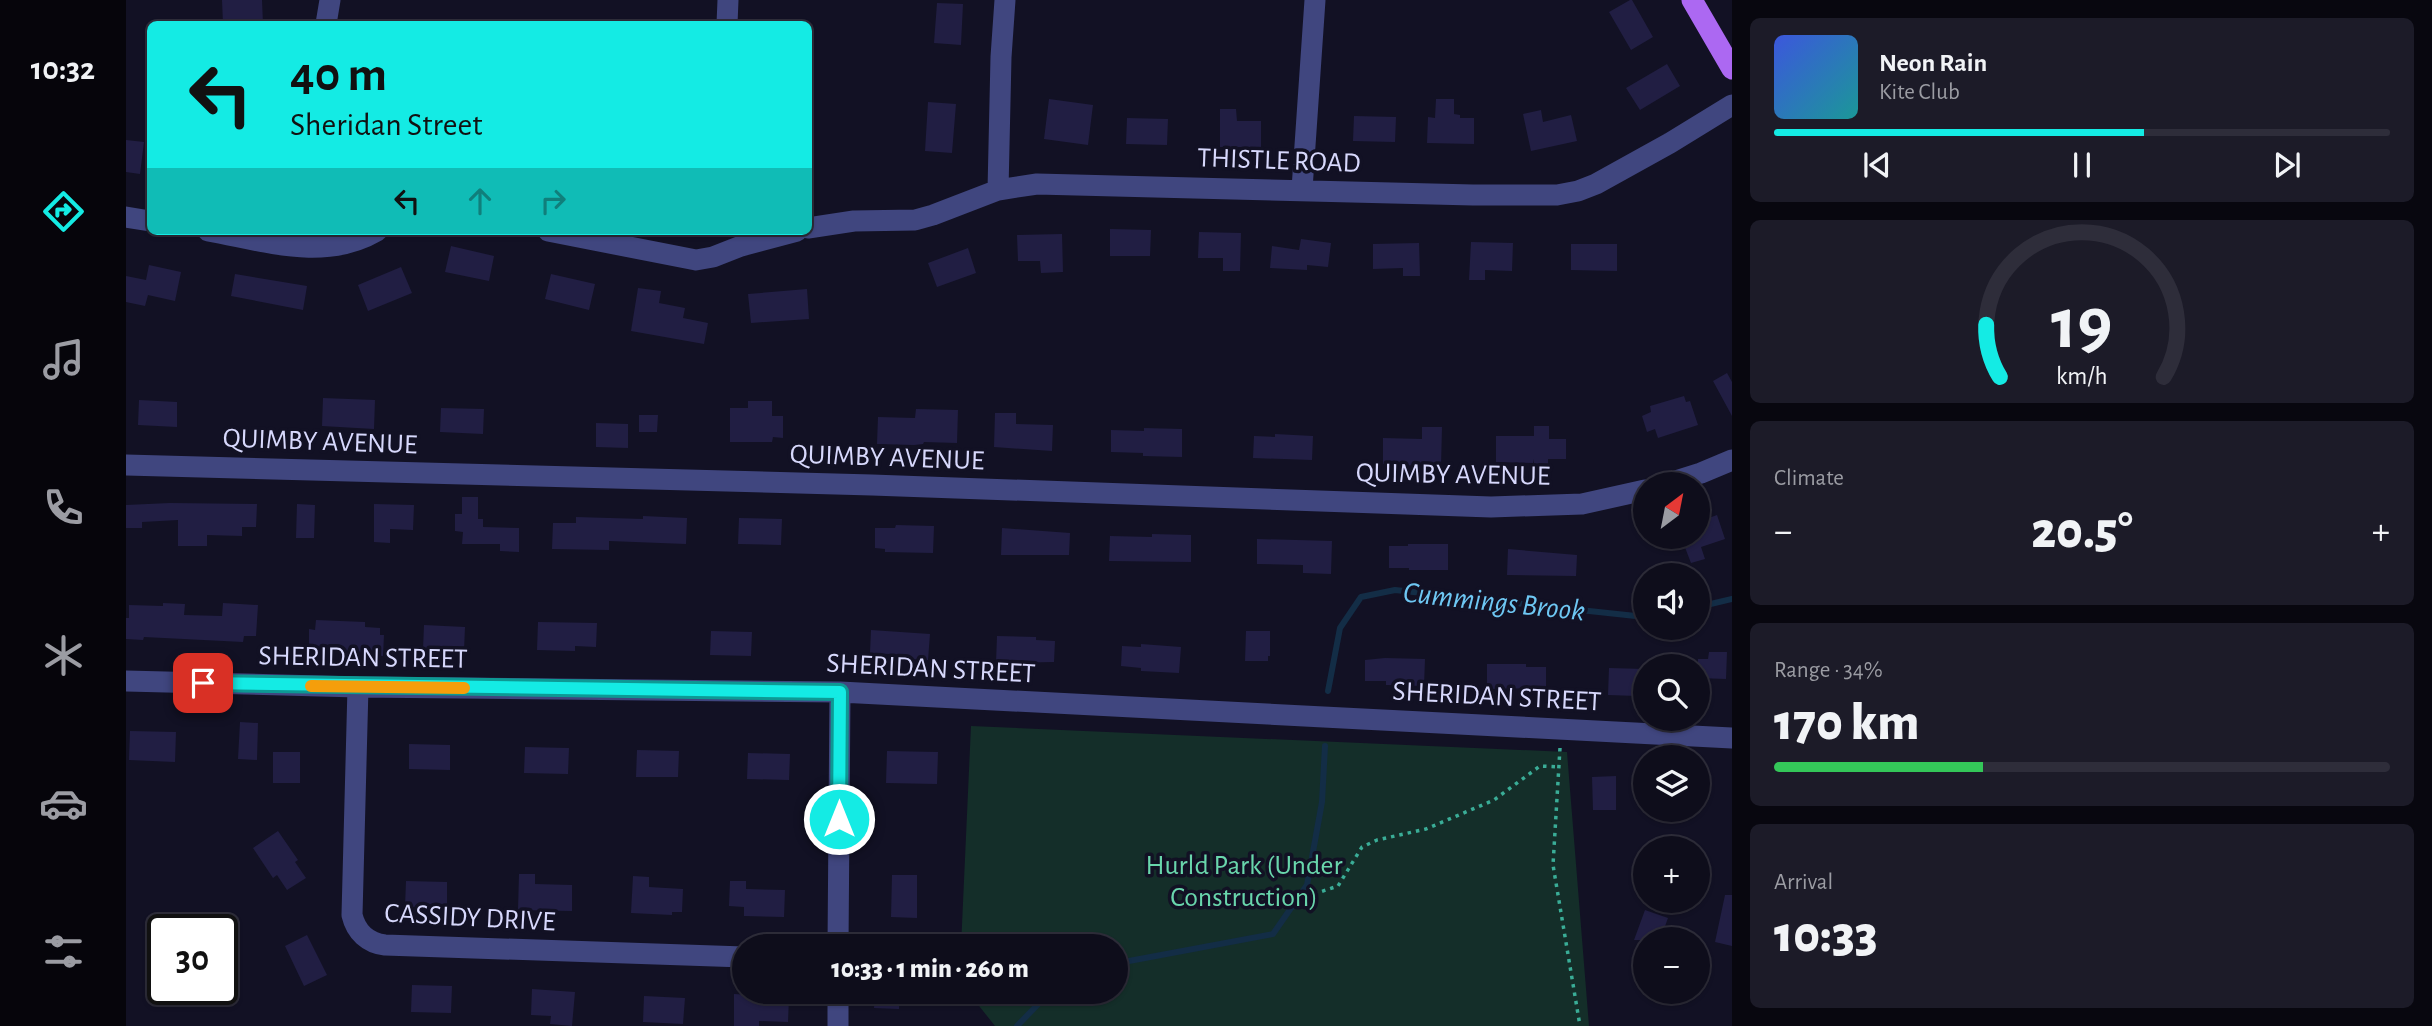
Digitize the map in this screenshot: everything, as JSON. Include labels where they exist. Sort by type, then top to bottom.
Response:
[{"type":"main road","points":[[1692,0],[1732,69]]},
{"type":"street","points":[[326,21],[330,0]]},
{"type":"street","points":[[727,0],[727,21]]},
{"type":"street","points":[[998,190],[1000,71],[1005,0]]},
{"type":"street","points":[[1302,189],[1315,0]]},
{"type":"street","name":"THISTLE ROAD","points":[[812,227],[854,221],[915,220],[998,190],[1054,183],[1557,195],[1578,191],[1616,174],[1732,105]]},
{"type":"street","points":[[126,217],[147,220]]},
{"type":"street","points":[[232,235],[312,248],[343,245],[367,235]]},
{"type":"street","points":[[568,235],[696,260],[713,257],[739,238],[764,235]]},
{"type":"street","points":[[1699,472],[1732,460]]},
{"type":"street","name":"QUIMBY AVENUE","points":[[126,465],[873,485],[1491,507],[1582,504],[1633,493]]},
{"type":"street","name":"SHERIDAN STREET","points":[[126,681],[358,687],[840,692],[1732,738]]},
{"type":"street","name":"CASSIDY DRIVE","points":[[358,687],[352,915],[359,931],[368,939],[386,945],[732,957]]},
{"type":"street","points":[[838,934],[840,692]]},
{"type":"street","points":[[838,1004],[838,1026]]},
{"type":"path","points":[[1562,728],[1553,865],[1580,1026]]},
{"type":"path","points":[[1314,894],[1338,886],[1362,848],[1377,840],[1426,829],[1493,800],[1541,766],[1559,767]]},
{"type":"green space","name":"Hurld Park (Under Construction)","points":[[971,726],[1567,752],[1589,1026],[995,1026],[978,1004],[1128,1004],[1128,934],[962,934]]},
{"type":"building","points":[[222,0],[262,0],[263,21],[223,21]]},
{"type":"building","points":[[1630,0],[1653,37],[1631,50],[1609,12]]},
{"type":"building","points":[[937,3],[963,4],[961,45],[934,43]]},
{"type":"building","points":[[1667,64],[1680,86],[1640,110],[1626,88]]},
{"type":"building","points":[[1049,99],[1093,105],[1088,145],[1044,139]]},
{"type":"building","points":[[1436,99],[1454,99],[1454,114],[1460,115],[1460,118],[1474,118],[1474,144],[1427,143],[1428,117],[1435,118]]},
{"type":"building","points":[[928,102],[956,104],[952,153],[925,151]]},
{"type":"building","points":[[1220,109],[1236,109],[1237,121],[1261,121],[1261,147],[1220,147]]},
{"type":"building","points":[[1541,110],[1543,122],[1571,115],[1577,141],[1531,151],[1523,114]]},
{"type":"building","points":[[1354,116],[1396,117],[1395,142],[1353,141]]},
{"type":"building","points":[[1127,118],[1168,119],[1167,145],[1126,144]]},
{"type":"building","points":[[126,140],[144,142],[140,174],[126,172]]},
{"type":"building","points":[[1110,229],[1151,230],[1150,256],[1110,256]]},
{"type":"building","points":[[1199,232],[1241,233],[1240,271],[1223,271],[1223,258],[1198,258]]},
{"type":"building","points":[[1062,234],[1063,272],[1041,273],[1040,261],[1018,261],[1017,235]]},
{"type":"building","points":[[1301,239],[1331,243],[1328,267],[1307,265],[1307,270],[1270,268],[1272,246],[1299,250]]},
{"type":"building","points":[[1471,242],[1513,243],[1512,271],[1485,270],[1485,280],[1469,280]]},
{"type":"building","points":[[1419,243],[1420,276],[1403,276],[1403,268],[1373,269],[1373,244]]},
{"type":"building","points":[[1571,244],[1617,244],[1617,271],[1571,270]]},
{"type":"building","points":[[451,246],[494,256],[489,281],[445,272]]},
{"type":"building","points":[[968,248],[976,273],[937,287],[928,263]]},
{"type":"building","points":[[149,265],[181,272],[175,301],[148,295],[145,306],[126,302],[126,276],[146,280]]},
{"type":"building","points":[[401,267],[412,293],[368,311],[358,285]]},
{"type":"building","points":[[235,274],[307,286],[303,310],[231,296]]},
{"type":"building","points":[[551,274],[595,284],[589,310],[545,299]]},
{"type":"building","points":[[638,288],[661,291],[659,303],[685,308],[683,318],[708,323],[704,344],[631,331]]},
{"type":"building","points":[[807,289],[809,319],[751,323],[748,294]]},
{"type":"building","points":[[1727,373],[1732,382],[1732,416],[1713,381]]},
{"type":"building","points":[[1684,396],[1686,402],[1690,401],[1698,425],[1658,438],[1655,429],[1647,432],[1642,416],[1651,412],[1650,406]]},
{"type":"building","points":[[323,398],[375,400],[374,429],[322,426]]},
{"type":"building","points":[[139,400],[177,402],[177,427],[138,425]]},
{"type":"building","points":[[748,401],[772,401],[772,416],[783,416],[783,438],[773,437],[772,442],[730,442],[730,408],[748,408]]},
{"type":"building","points":[[441,408],[484,409],[483,434],[440,432]]},
{"type":"building","points":[[916,409],[958,410],[957,443],[877,444],[878,417],[915,418]]},
{"type":"building","points":[[995,413],[1016,413],[1016,424],[1053,425],[1052,451],[994,447]]},
{"type":"building","points":[[639,415],[658,415],[657,432],[639,432]]},
{"type":"building","points":[[596,423],[628,424],[628,448],[596,447]]},
{"type":"building","points":[[1534,426],[1549,426],[1549,439],[1566,439],[1566,459],[1548,459],[1548,473],[1534,473],[1534,459],[1533,463],[1496,462],[1496,436],[1534,436]]},
{"type":"building","points":[[1422,427],[1442,427],[1441,467],[1383,464],[1383,438],[1422,439]]},
{"type":"building","points":[[1144,428],[1182,429],[1182,457],[1111,452],[1111,430],[1144,431]]},
{"type":"building","points":[[1275,434],[1313,436],[1312,460],[1253,458],[1254,436],[1275,437]]},
{"type":"building","points":[[462,497],[478,497],[478,519],[483,519],[483,527],[519,528],[519,552],[500,551],[500,544],[462,544],[463,532],[455,531],[455,514],[462,514]]},
{"type":"building","points":[[257,504],[256,527],[242,527],[242,536],[207,535],[207,546],[178,546],[178,520],[142,522],[142,528],[126,528],[126,505]]},
{"type":"building","points":[[297,504],[315,505],[314,538],[296,538]]},
{"type":"building","points":[[374,504],[414,505],[413,530],[390,529],[390,543],[374,542]]},
{"type":"building","points":[[1717,515],[1725,539],[1710,544],[1710,518]]},
{"type":"building","points":[[643,516],[687,518],[686,544],[609,541],[609,550],[552,549],[553,523],[576,523],[576,517],[643,519]]},
{"type":"building","points":[[739,518],[782,519],[781,545],[738,544]]},
{"type":"building","points":[[896,525],[934,526],[933,553],[885,552],[885,549],[875,548],[875,528],[895,528]]},
{"type":"building","points":[[1002,528],[1070,533],[1069,555],[1001,555]]},
{"type":"building","points":[[1152,534],[1191,535],[1191,562],[1109,561],[1110,536],[1152,537]]},
{"type":"building","points":[[1257,539],[1332,541],[1331,574],[1303,573],[1303,565],[1257,564]]},
{"type":"building","points":[[1448,544],[1448,570],[1389,568],[1389,546]]},
{"type":"building","points":[[1508,549],[1577,555],[1576,576],[1507,575]]},
{"type":"building","points":[[1686,550],[1702,550],[1705,559],[1691,563]]},
{"type":"building","points":[[163,603],[185,604],[184,615],[222,616],[223,603],[258,605],[256,636],[244,636],[243,642],[144,637],[143,640],[126,639],[129,605],[163,606]]},
{"type":"building","points":[[316,620],[365,622],[365,627],[380,628],[380,635],[384,635],[383,656],[366,655],[366,652],[309,648],[309,629],[315,630]]},
{"type":"building","points":[[538,622],[597,623],[596,647],[575,646],[575,651],[537,650]]},
{"type":"building","points":[[424,625],[465,627],[464,651],[423,650]]},
{"type":"building","points":[[871,630],[930,634],[928,660],[889,658],[889,654],[870,653]]},
{"type":"building","points":[[711,631],[752,632],[751,656],[710,655]]},
{"type":"building","points":[[1246,631],[1270,631],[1268,661],[1245,661]]},
{"type":"building","points":[[997,636],[1036,637],[1036,640],[1055,641],[1054,662],[996,663]]},
{"type":"building","points":[[1141,644],[1181,647],[1179,673],[1141,671],[1141,668],[1121,666],[1122,646],[1141,647]]},
{"type":"building","points":[[1727,652],[1726,679],[1710,678],[1709,654]]},
{"type":"building","points":[[1425,659],[1424,686],[1386,685],[1386,681],[1365,681],[1365,660]]},
{"type":"building","points":[[1487,664],[1546,667],[1546,688],[1487,689]]},
{"type":"building","points":[[1609,668],[1633,669],[1633,696],[1608,695]]},
{"type":"building","points":[[240,722],[258,723],[257,760],[238,759]]},
{"type":"building","points":[[130,731],[176,732],[175,762],[129,760]]},
{"type":"building","points":[[409,744],[450,745],[450,770],[409,769]]},
{"type":"building","points":[[525,747],[569,748],[568,774],[524,773]]},
{"type":"building","points":[[637,750],[679,751],[678,777],[636,777]]},
{"type":"building","points":[[887,751],[938,752],[937,784],[886,783]]},
{"type":"building","points":[[273,752],[300,752],[300,783],[273,783]]},
{"type":"building","points":[[748,753],[790,754],[789,780],[747,779]]},
{"type":"building","points":[[1616,776],[1616,810],[1593,810],[1592,777]]},
{"type":"building","points":[[278,831],[298,860],[295,862],[306,878],[287,890],[277,875],[273,878],[253,848]]},
{"type":"building","points":[[519,874],[535,874],[535,884],[572,885],[572,911],[518,910]]},
{"type":"building","points":[[892,875],[917,875],[917,918],[891,917]]},
{"type":"building","points":[[633,876],[649,877],[649,887],[683,889],[682,912],[672,912],[672,915],[631,913]]},
{"type":"building","points":[[406,881],[447,882],[447,908],[405,907]]},
{"type":"building","points":[[730,881],[746,881],[746,889],[785,890],[784,917],[744,916],[744,907],[729,906]]},
{"type":"building","points":[[1725,895],[1732,895],[1732,946],[1715,942]]},
{"type":"building","points":[[1644,913],[1668,918],[1665,927],[1639,927]]},
{"type":"building","points":[[307,935],[327,975],[304,986],[285,946]]},
{"type":"building","points":[[412,985],[452,986],[451,1013],[411,1012]]},
{"type":"building","points":[[532,989],[575,992],[572,1026],[550,1024],[551,1016],[531,1015]]},
{"type":"building","points":[[644,996],[685,998],[683,1024],[643,1022]]},
{"type":"building","points":[[734,1004],[789,1004],[788,1022],[759,1021],[759,1026],[734,1026]]},
{"type":"building","points":[[874,1004],[899,1004],[899,1009],[874,1008]]},
{"type":"waterway","name":"Cummings Brook","points":[[1328,691],[1340,628],[1361,597],[1395,590],[1633,616]]},
{"type":"waterway","name":"Cummings Brook","points":[[1710,604],[1732,599]]},
{"type":"waterway","name":"Cummings Brook","points":[[1128,961],[1273,934],[1307,885],[1322,802],[1325,746]]},
{"type":"waterway","name":"Cummings Brook","points":[[1017,1026],[1038,1004]]},
{"type":"slow traffic","points":[[311,686],[464,688]]},
{"type":"route","points":[[203,683],[840,692],[839,819]]}]
